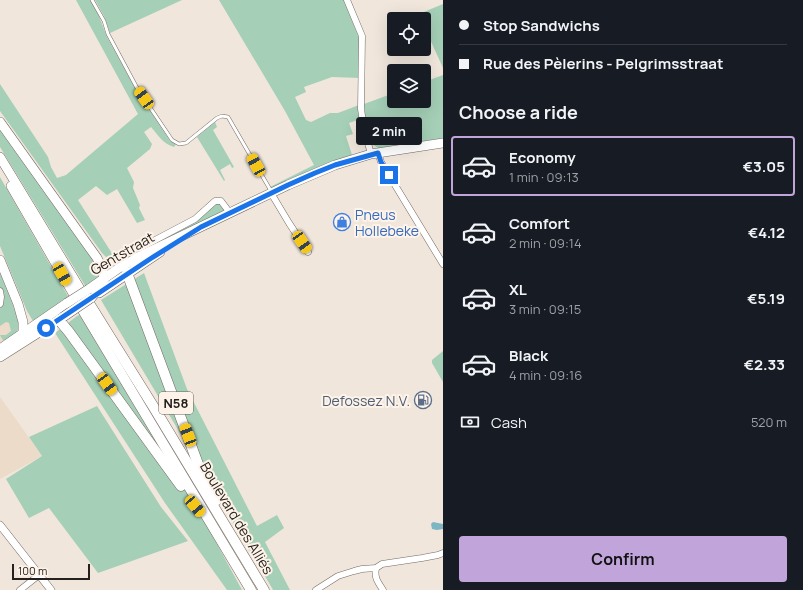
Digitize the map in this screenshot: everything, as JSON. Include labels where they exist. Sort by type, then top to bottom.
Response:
[{"type":"highway","name":"N58","points":[[123,271],[198,464],[223,512],[228,532]]},
{"type":"highway","name":"Boulevard des Alliés","points":[[85,299],[215,530],[251,590]]},
{"type":"highway","name":"Boulevard des Alliés","points":[[85,299],[153,406],[264,590]]},
{"type":"highway","name":"N58","points":[[60,315],[195,506],[215,530]]},
{"type":"main road","points":[[0,122],[97,258],[104,272],[103,283]]},
{"type":"main road","points":[[0,357],[3,347],[46,328],[60,315],[85,299],[103,283],[201,227],[271,193],[335,165],[375,154],[443,142]]},
{"type":"main road","name":"N58","points":[[0,156],[85,299]]},
{"type":"main road","name":"N58","points":[[0,168],[85,299]]},
{"type":"main road","points":[[97,258],[123,271]]},
{"type":"main road","points":[[0,260],[18,304],[24,332]]},
{"type":"main road","name":"Gentstraat","points":[[3,347],[34,326],[60,315],[67,303],[103,283]]},
{"type":"main road","points":[[18,304],[28,321],[39,328],[46,328]]},
{"type":"street","points":[[346,0],[362,36],[361,109],[364,129],[375,154],[443,264]]},
{"type":"street","points":[[271,193],[308,252]]},
{"type":"street","name":"Gentstraat","points":[[140,248],[195,219],[214,200],[220,201],[230,213]]},
{"type":"street","points":[[0,292],[0,304]]},
{"type":"street","points":[[0,525],[51,590]]},
{"type":"street","points":[[316,590],[338,576],[362,569],[376,568],[382,564],[443,553]]},
{"type":"street","points":[[376,568],[376,579],[383,590]]},
{"type":"street","points":[[20,590],[39,575]]},
{"type":"lane","points":[[92,0],[104,21],[108,34],[137,88],[172,140],[179,144],[186,143],[217,118],[222,116],[228,117],[271,193]]},
{"type":"shaded area","points":[[2,307],[21,350],[0,362],[0,308]]},
{"type":"shaded area","points":[[0,397],[42,456],[0,479]]},
{"type":"green space","points":[[76,0],[90,0],[97,11],[107,37],[134,86],[170,141],[176,144],[174,147],[167,144],[151,127],[144,132],[152,144],[150,149],[127,168],[134,182],[133,188],[140,205],[139,208],[145,220],[137,223],[117,189],[107,195],[96,186],[78,200],[113,255],[122,256],[124,249],[127,248],[131,251],[132,256],[119,261],[112,261],[102,253],[0,111],[0,84],[48,157],[57,178],[66,175],[138,114]]},
{"type":"green space","points":[[95,0],[182,0],[110,33],[104,16]]},
{"type":"green space","points":[[219,0],[344,0],[359,38],[360,78],[332,77],[304,87],[306,92],[295,97],[306,120],[311,122],[330,113],[338,113],[359,105],[361,119],[349,123],[353,134],[346,136],[352,155],[326,164],[271,188],[270,187],[314,165],[285,111]]},
{"type":"green space","points":[[443,4],[443,68],[431,41],[431,12],[424,12]]},
{"type":"green space","points":[[443,75],[443,138],[378,148],[372,144],[367,131],[364,104],[387,96],[387,108],[431,108],[431,79]]},
{"type":"green space","points":[[215,122],[217,127],[213,130],[234,167],[232,168],[230,164],[220,170],[225,180],[224,181],[197,137]]},
{"type":"green space","points":[[0,129],[96,261],[102,273],[100,278],[86,287],[0,147]]},
{"type":"green space","points":[[0,177],[69,298],[33,321],[27,311],[0,246]]},
{"type":"green space","points":[[219,202],[224,206],[225,211],[136,255],[134,252],[187,225],[212,204]]},
{"type":"green space","points":[[0,273],[19,324],[17,333],[5,341],[0,335],[6,335],[11,331],[9,323],[6,322],[0,326],[0,309],[3,300],[0,288]]},
{"type":"green space","points":[[144,273],[187,389],[257,526],[277,515],[284,528],[265,542],[290,590],[273,590],[101,300]]},
{"type":"green space","points":[[84,313],[145,412],[242,590],[227,590],[165,503],[55,333],[77,316]]},
{"type":"green space","points":[[443,351],[443,382],[432,363],[432,360]]},
{"type":"green space","points":[[97,406],[161,507],[188,541],[98,573],[49,508],[29,518],[6,479],[42,456],[29,437]]},
{"type":"water","points":[[433,522],[443,524],[443,529],[432,529],[431,524]]},
{"type":"place","name":"Pneus Hollebeke","points":[[342,222]]},
{"type":"place","name":"Defossez N.V.","points":[[423,400]]},
{"type":"route","points":[[46,328],[127,273],[201,227],[288,185],[335,165],[378,153],[381,162],[389,175]]}]
